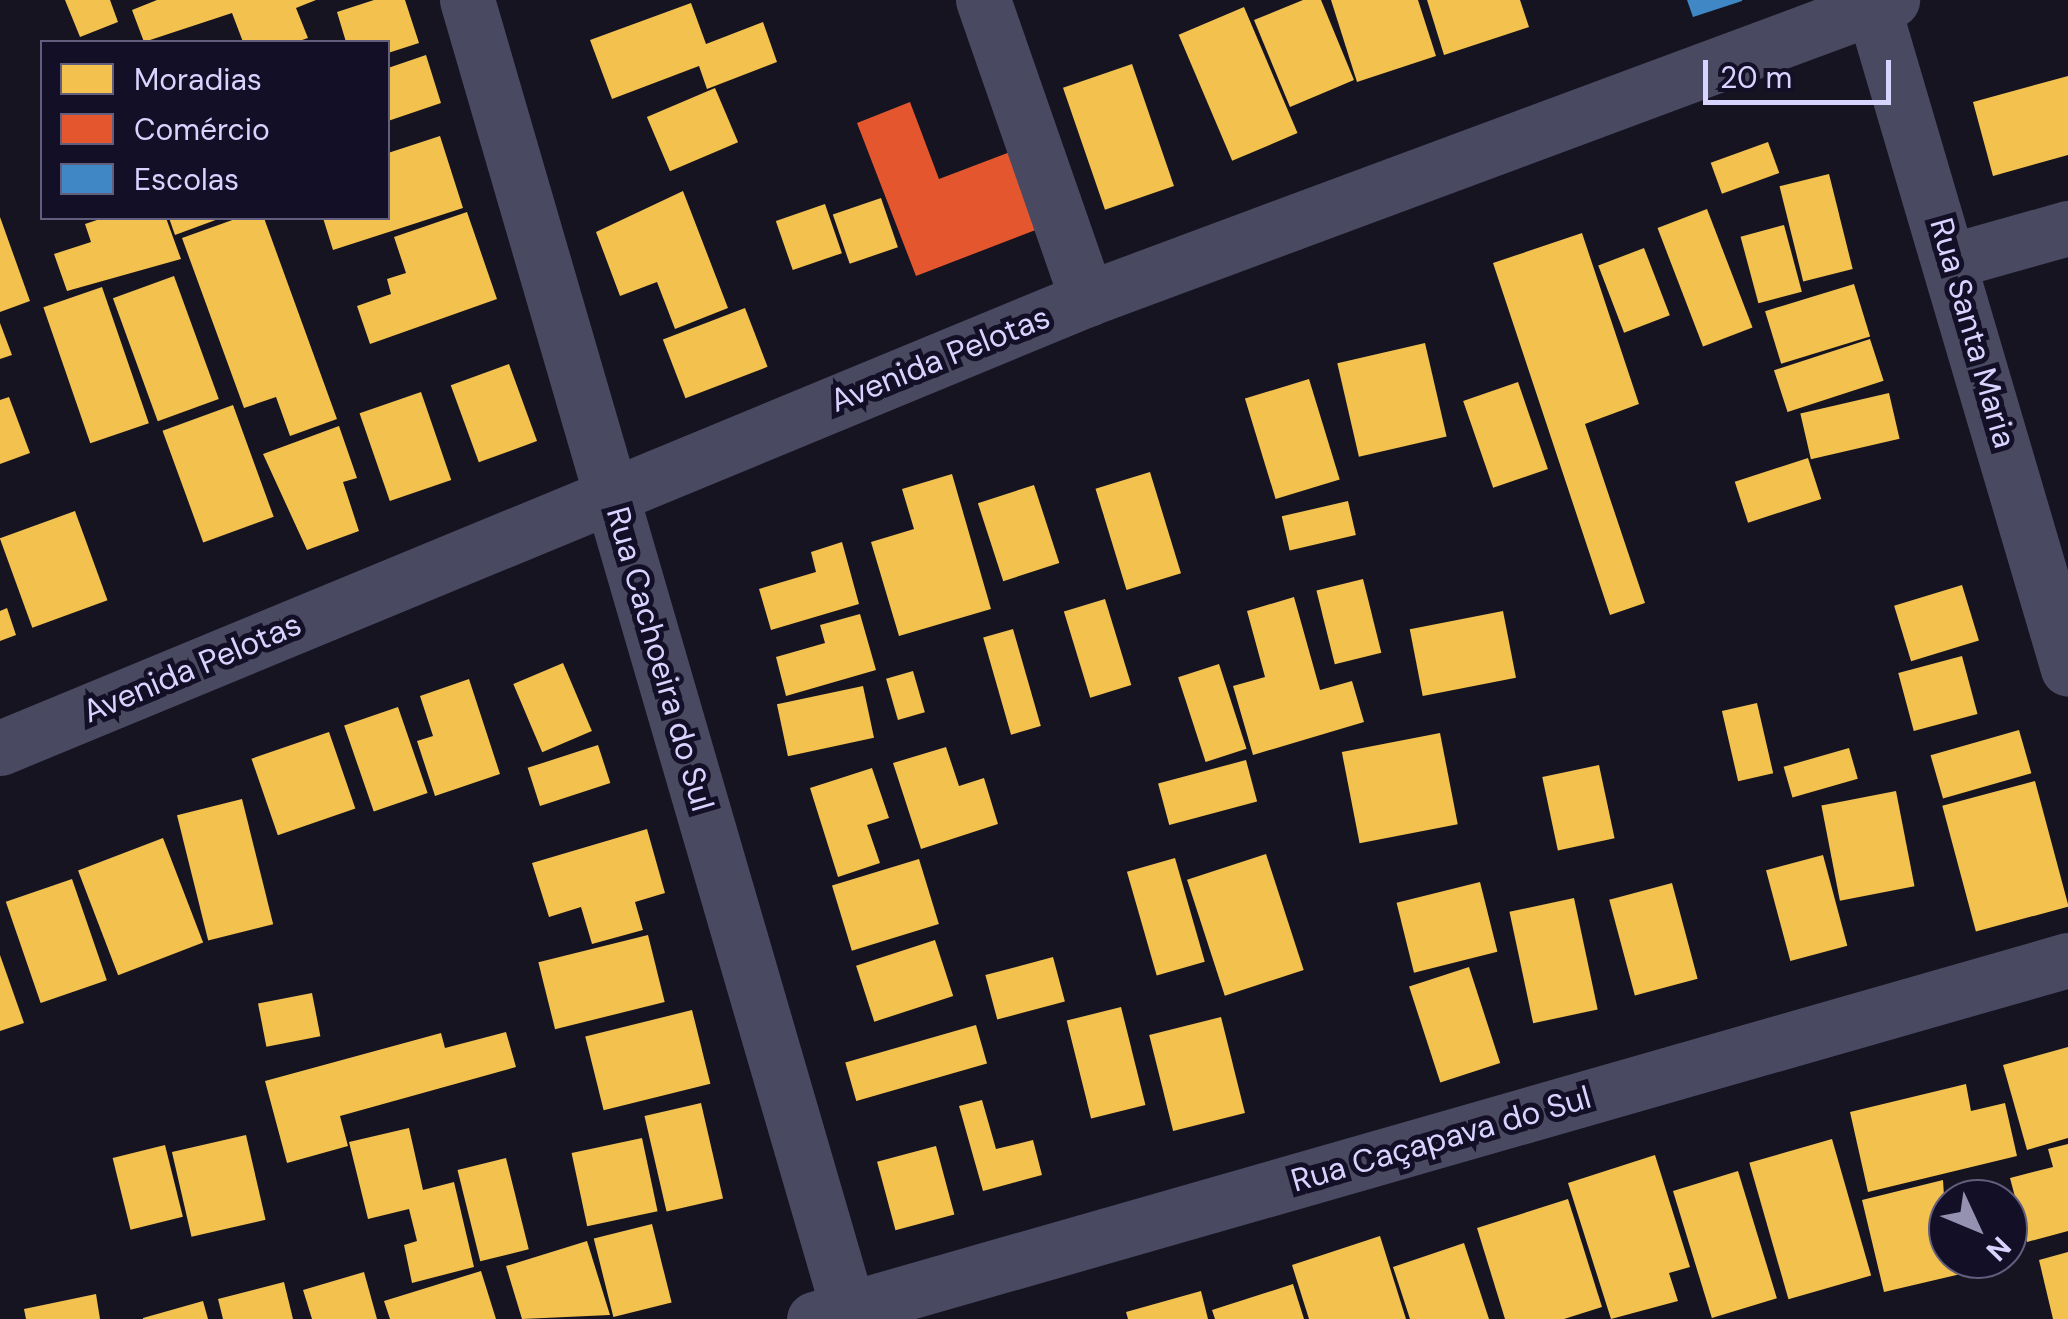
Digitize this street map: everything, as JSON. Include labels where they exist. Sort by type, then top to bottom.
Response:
[{"type":"street","name":"Rua Cachoeira do Sul","points":[[467,0],[612,493],[838,1315]]},
{"type":"street","points":[[982,0],[1087,299]]},
{"type":"street","name":"Avenida Pelotas","points":[[0,748],[1087,299],[1879,2]]},
{"type":"street","name":"Rua Santa Maria","points":[[1879,2],[2068,669]]},
{"type":"street","points":[[1954,260],[2068,228]]},
{"type":"street","name":"Rua Caçapava do Sul","points":[[838,1315],[2068,960]]},
{"type":"building: Moradias","points":[[65,0],[110,0],[118,22],[80,37]]},
{"type":"building: Moradias","points":[[157,0],[316,0],[296,8],[308,38],[302,40],[242,40],[232,13],[143,40],[132,10]]},
{"type":"building: Moradias","points":[[374,0],[405,0],[419,43],[390,52],[390,40],[345,40],[337,12]]},
{"type":"building: Moradias","points":[[1303,0],[1321,0],[1354,80],[1290,107],[1254,20]]},
{"type":"building: Moradias","points":[[1331,0],[1418,0],[1436,56],[1357,82]]},
{"type":"building: Moradias","points":[[1427,0],[1520,0],[1529,27],[1444,55]]},
{"type":"building: Moradias","points":[[691,3],[706,44],[763,22],[777,62],[707,89],[699,66],[612,99],[590,40]]},
{"type":"building: Moradias","points":[[1244,7],[1298,133],[1232,161],[1179,35]]},
{"type":"building: Moradias","points":[[426,55],[441,103],[390,120],[390,67]]},
{"type":"building: Moradias","points":[[1132,64],[1174,186],[1105,210],[1063,88]]},
{"type":"building: Moradias","points":[[2068,76],[2068,155],[1993,176],[1973,102]]},
{"type":"building: Moradias","points":[[715,88],[738,142],[670,171],[647,117]]},
{"type":"building: Moradias","points":[[440,136],[463,208],[333,250],[324,220],[390,220],[390,152]]},
{"type":"building: Moradias","points":[[1768,142],[1779,173],[1722,194],[1711,163]]},
{"type":"building: Moradias","points":[[1829,174],[1853,269],[1803,281],[1780,186]]},
{"type":"building: Moradias","points":[[683,191],[728,308],[675,329],[657,282],[620,296],[596,232]]},
{"type":"building: Moradias","points":[[881,198],[898,247],[850,264],[833,215]]},
{"type":"building: Moradias","points":[[825,204],[842,253],[793,270],[776,221]]},
{"type":"building: Moradias","points":[[1707,209],[1753,328],[1703,347],[1658,228]]},
{"type":"building: Moradias","points":[[467,212],[497,299],[370,344],[357,306],[391,294],[387,279],[406,273],[394,237]]},
{"type":"building: Moradias","points":[[0,217],[30,301],[0,312]]},
{"type":"building: Moradias","points":[[97,220],[167,220],[181,259],[67,291],[54,254],[91,242],[85,224]]},
{"type":"building: Moradias","points":[[170,220],[216,220],[175,235]]},
{"type":"building: Moradias","points":[[232,220],[265,220],[337,419],[290,436],[276,397],[244,408],[182,238]]},
{"type":"building: Moradias","points":[[1784,225],[1802,292],[1758,303],[1741,237]]},
{"type":"building: Moradias","points":[[1582,233],[1639,404],[1585,424],[1645,603],[1610,615],[1493,263]]},
{"type":"building: Moradias","points":[[1644,248],[1670,315],[1624,333],[1598,266]]},
{"type":"building: Moradias","points":[[174,276],[219,399],[158,421],[113,298]]},
{"type":"building: Moradias","points":[[1854,284],[1870,337],[1781,364],[1765,311]]},
{"type":"building: Moradias","points":[[102,287],[149,423],[90,443],[43,307]]},
{"type":"building: Moradias","points":[[745,308],[768,367],[685,398],[663,340]]},
{"type":"building: Moradias","points":[[0,323],[12,355],[0,359]]},
{"type":"building: Moradias","points":[[1870,339],[1884,381],[1788,412],[1774,370]]},
{"type":"building: Moradias","points":[[1425,343],[1447,437],[1359,457],[1337,363]]},
{"type":"building: Moradias","points":[[509,364],[537,441],[479,462],[451,385]]},
{"type":"building: Moradias","points":[[1309,379],[1340,479],[1276,499],[1245,399]]},
{"type":"building: Moradias","points":[[1518,382],[1548,469],[1493,488],[1463,401]]},
{"type":"building: Moradias","points":[[421,392],[451,480],[390,501],[360,413]]},
{"type":"building: Moradias","points":[[1889,393],[1900,439],[1811,459],[1800,413]]},
{"type":"building: Moradias","points":[[9,397],[30,453],[0,464],[0,400]]},
{"type":"building: Moradias","points":[[233,405],[274,517],[203,542],[163,431]]},
{"type":"building: Moradias","points":[[339,426],[357,478],[343,482],[359,531],[307,550],[263,454]]},
{"type":"building: Moradias","points":[[1808,458],[1821,499],[1748,523],[1735,482]]},
{"type":"building: Moradias","points":[[1150,472],[1181,573],[1126,590],[1095,489]]},
{"type":"building: Moradias","points":[[952,474],[991,609],[899,636],[871,542],[914,529],[902,489]]},
{"type":"building: Moradias","points":[[1034,485],[1059,563],[1003,581],[978,503]]},
{"type":"building: Moradias","points":[[1348,501],[1356,535],[1290,550],[1282,516]]},
{"type":"building: Moradias","points":[[75,511],[107,600],[32,628],[0,538]]},
{"type":"building: Moradias","points":[[842,542],[859,604],[771,630],[759,589],[816,572],[811,552]]},
{"type":"building: Moradias","points":[[1363,579],[1381,653],[1335,664],[1316,591]]},
{"type":"building: Moradias","points":[[1962,585],[1979,640],[1911,661],[1894,606]]},
{"type":"building: Moradias","points":[[1294,597],[1320,690],[1352,681],[1364,722],[1253,755],[1233,686],[1265,677],[1247,611]]},
{"type":"building: Moradias","points":[[1105,599],[1131,685],[1090,698],[1064,612]]},
{"type":"building: Moradias","points":[[7,608],[16,635],[0,641],[0,611]]},
{"type":"building: Moradias","points":[[1503,611],[1516,678],[1423,696],[1410,629]]},
{"type":"building: Moradias","points":[[860,614],[876,670],[786,696],[776,657],[825,643],[820,625]]},
{"type":"building: Moradias","points":[[1013,629],[1041,726],[1011,735],[983,638]]},
{"type":"building: Moradias","points":[[1962,656],[1978,714],[1914,731],[1898,673]]},
{"type":"building: Moradias","points":[[563,663],[592,731],[542,752],[513,684]]},
{"type":"building: Moradias","points":[[1219,664],[1247,749],[1206,762],[1178,677]]},
{"type":"building: Moradias","points":[[913,671],[925,712],[898,720],[886,679]]},
{"type":"building: Moradias","points":[[469,679],[500,774],[435,796],[417,741],[433,736],[420,696]]},
{"type":"building: Moradias","points":[[863,686],[874,738],[788,756],[777,704]]},
{"type":"building: Moradias","points":[[1757,703],[1773,773],[1738,781],[1722,711]]},
{"type":"building: Moradias","points":[[398,707],[428,793],[374,812],[344,726]]},
{"type":"building: Moradias","points":[[2019,730],[2031,773],[1943,799],[1931,755]]},
{"type":"building: Moradias","points":[[329,732],[355,809],[278,835],[251,759]]},
{"type":"building: Moradias","points":[[1440,733],[1458,824],[1360,843],[1342,752]]},
{"type":"building: Moradias","points":[[598,745],[610,783],[540,806],[528,768]]},
{"type":"building: Moradias","points":[[946,747],[959,786],[984,778],[998,824],[921,849],[893,763]]},
{"type":"building: Moradias","points":[[1849,748],[1858,779],[1792,798],[1784,767]]},
{"type":"building: Moradias","points":[[1246,760],[1257,802],[1169,825],[1158,784]]},
{"type":"building: Moradias","points":[[1599,765],[1615,838],[1558,850],[1542,777]]},
{"type":"building: Moradias","points":[[872,768],[889,818],[867,825],[880,863],[838,877],[810,788]]},
{"type":"building: Moradias","points":[[2035,781],[2068,907],[1976,931],[1942,806]]},
{"type":"building: Moradias","points":[[1896,791],[1915,886],[1840,901],[1821,806]]},
{"type":"building: Moradias","points":[[242,799],[273,924],[208,940],[177,815]]},
{"type":"building: Moradias","points":[[647,829],[665,893],[635,902],[643,930],[592,944],[581,907],[549,917],[532,863]]},
{"type":"building: Moradias","points":[[163,838],[203,943],[118,975],[78,871]]},
{"type":"building: Moradias","points":[[1266,854],[1304,970],[1225,996],[1187,880]]},
{"type":"building: Moradias","points":[[1823,855],[1847,946],[1790,961],[1766,870]]},
{"type":"building: Moradias","points":[[1175,858],[1205,962],[1157,976],[1127,872]]},
{"type":"building: Moradias","points":[[919,859],[939,924],[852,951],[832,886]]},
{"type":"building: Moradias","points":[[72,879],[107,980],[41,1003],[6,902]]},
{"type":"building: Moradias","points":[[1480,882],[1497,952],[1414,973],[1397,903]]},
{"type":"building: Moradias","points":[[1672,883],[1698,979],[1635,995],[1609,900]]},
{"type":"building: Moradias","points":[[1574,898],[1598,1010],[1533,1023],[1509,912]]},
{"type":"building: Moradias","points":[[648,935],[665,1002],[555,1029],[538,962]]},
{"type":"building: Moradias","points":[[935,940],[953,996],[874,1022],[856,966]]},
{"type":"building: Moradias","points":[[0,955],[24,1023],[0,1031]]},
{"type":"building: Moradias","points":[[1053,957],[1065,1001],[997,1020],[985,975]]},
{"type":"building: Moradias","points":[[1469,967],[1500,1063],[1440,1083],[1409,986]]},
{"type":"building: Moradias","points":[[312,993],[320,1036],[266,1047],[258,1003]]},
{"type":"building: Moradias","points":[[1121,1007],[1145,1105],[1091,1119],[1067,1021]]},
{"type":"building: Moradias","points":[[692,1010],[710,1084],[604,1110],[585,1037]]},
{"type":"building: Moradias","points":[[1221,1017],[1245,1113],[1173,1131],[1149,1035]]},
{"type":"building: Moradias","points":[[976,1025],[987,1063],[856,1101],[845,1062]]},
{"type":"building: Moradias","points":[[506,1032],[516,1067],[340,1116],[348,1146],[287,1163],[265,1081],[441,1033],[445,1048]]},
{"type":"building: Moradias","points":[[2068,1047],[2068,1138],[2027,1150],[2003,1065]]},
{"type":"building: Moradias","points":[[1966,1084],[1971,1111],[2005,1103],[2017,1156],[1868,1192],[1850,1112]]},
{"type":"building: Moradias","points":[[982,1100],[996,1149],[1033,1140],[1042,1175],[983,1191],[959,1106]]},
{"type":"building: Moradias","points":[[701,1103],[723,1198],[667,1212],[644,1116]]},
{"type":"building: Moradias","points":[[409,1128],[423,1190],[454,1182],[474,1267],[412,1283],[404,1245],[417,1241],[409,1209],[368,1219],[349,1142]]},
{"type":"building: Moradias","points":[[246,1135],[266,1220],[192,1237],[172,1152]]},
{"type":"building: Moradias","points":[[642,1138],[658,1211],[587,1226],[572,1153]]},
{"type":"building: Moradias","points":[[1832,1139],[1871,1275],[1788,1299],[1749,1163]]},
{"type":"building: Moradias","points":[[2068,1144],[2068,1231],[2028,1242],[2028,1179],[2010,1178],[2053,1167],[2048,1149]]},
{"type":"building: Moradias","points":[[165,1145],[183,1217],[131,1230],[113,1158]]},
{"type":"building: Moradias","points":[[936,1146],[954,1215],[895,1230],[877,1162]]},
{"type":"building: Moradias","points":[[1655,1155],[1690,1267],[1669,1273],[1678,1301],[1611,1319],[1568,1183]]},
{"type":"building: Moradias","points":[[506,1158],[529,1249],[480,1261],[457,1170]]},
{"type":"building: Moradias","points":[[1738,1171],[1777,1298],[1712,1318],[1673,1191]]},
{"type":"building: Moradias","points":[[1928,1184],[1928,1279],[1939,1279],[1884,1292],[1862,1200]]},
{"type":"building: Moradias","points":[[1568,1199],[1602,1307],[1564,1319],[1505,1319],[1477,1228]]},
{"type":"building: Moradias","points":[[652,1224],[672,1303],[613,1317],[594,1239]]},
{"type":"building: Moradias","points":[[1380,1236],[1406,1319],[1309,1319],[1292,1265]]},
{"type":"building: Moradias","points":[[587,1241],[610,1315],[522,1319],[506,1266]]},
{"type":"building: Moradias","points":[[1464,1243],[1489,1319],[1410,1319],[1393,1267]]},
{"type":"building: Moradias","points":[[2068,1252],[2068,1319],[2053,1319],[2039,1260]]},
{"type":"building: Moradias","points":[[481,1271],[496,1319],[390,1319],[384,1301]]},
{"type":"building: Moradias","points":[[364,1272],[377,1319],[312,1319],[303,1290]]},
{"type":"building: Moradias","points":[[284,1282],[293,1319],[223,1319],[218,1299]]},
{"type":"building: Moradias","points":[[1293,1284],[1304,1319],[1215,1319],[1212,1310]]},
{"type":"building: Moradias","points":[[1201,1291],[1208,1319],[1128,1319],[1126,1312]]},
{"type":"building: Moradias","points":[[96,1294],[100,1319],[26,1319],[24,1309]]},
{"type":"building: Moradias","points":[[203,1301],[208,1319],[143,1319],[143,1318]]},
{"type":"building: Comércio","points":[[910,102],[939,179],[1018,149],[1046,226],[916,276],[857,123]]},
{"type":"building: Escolas","points":[[1687,0],[1742,0],[1742,1],[1693,17]]}]
